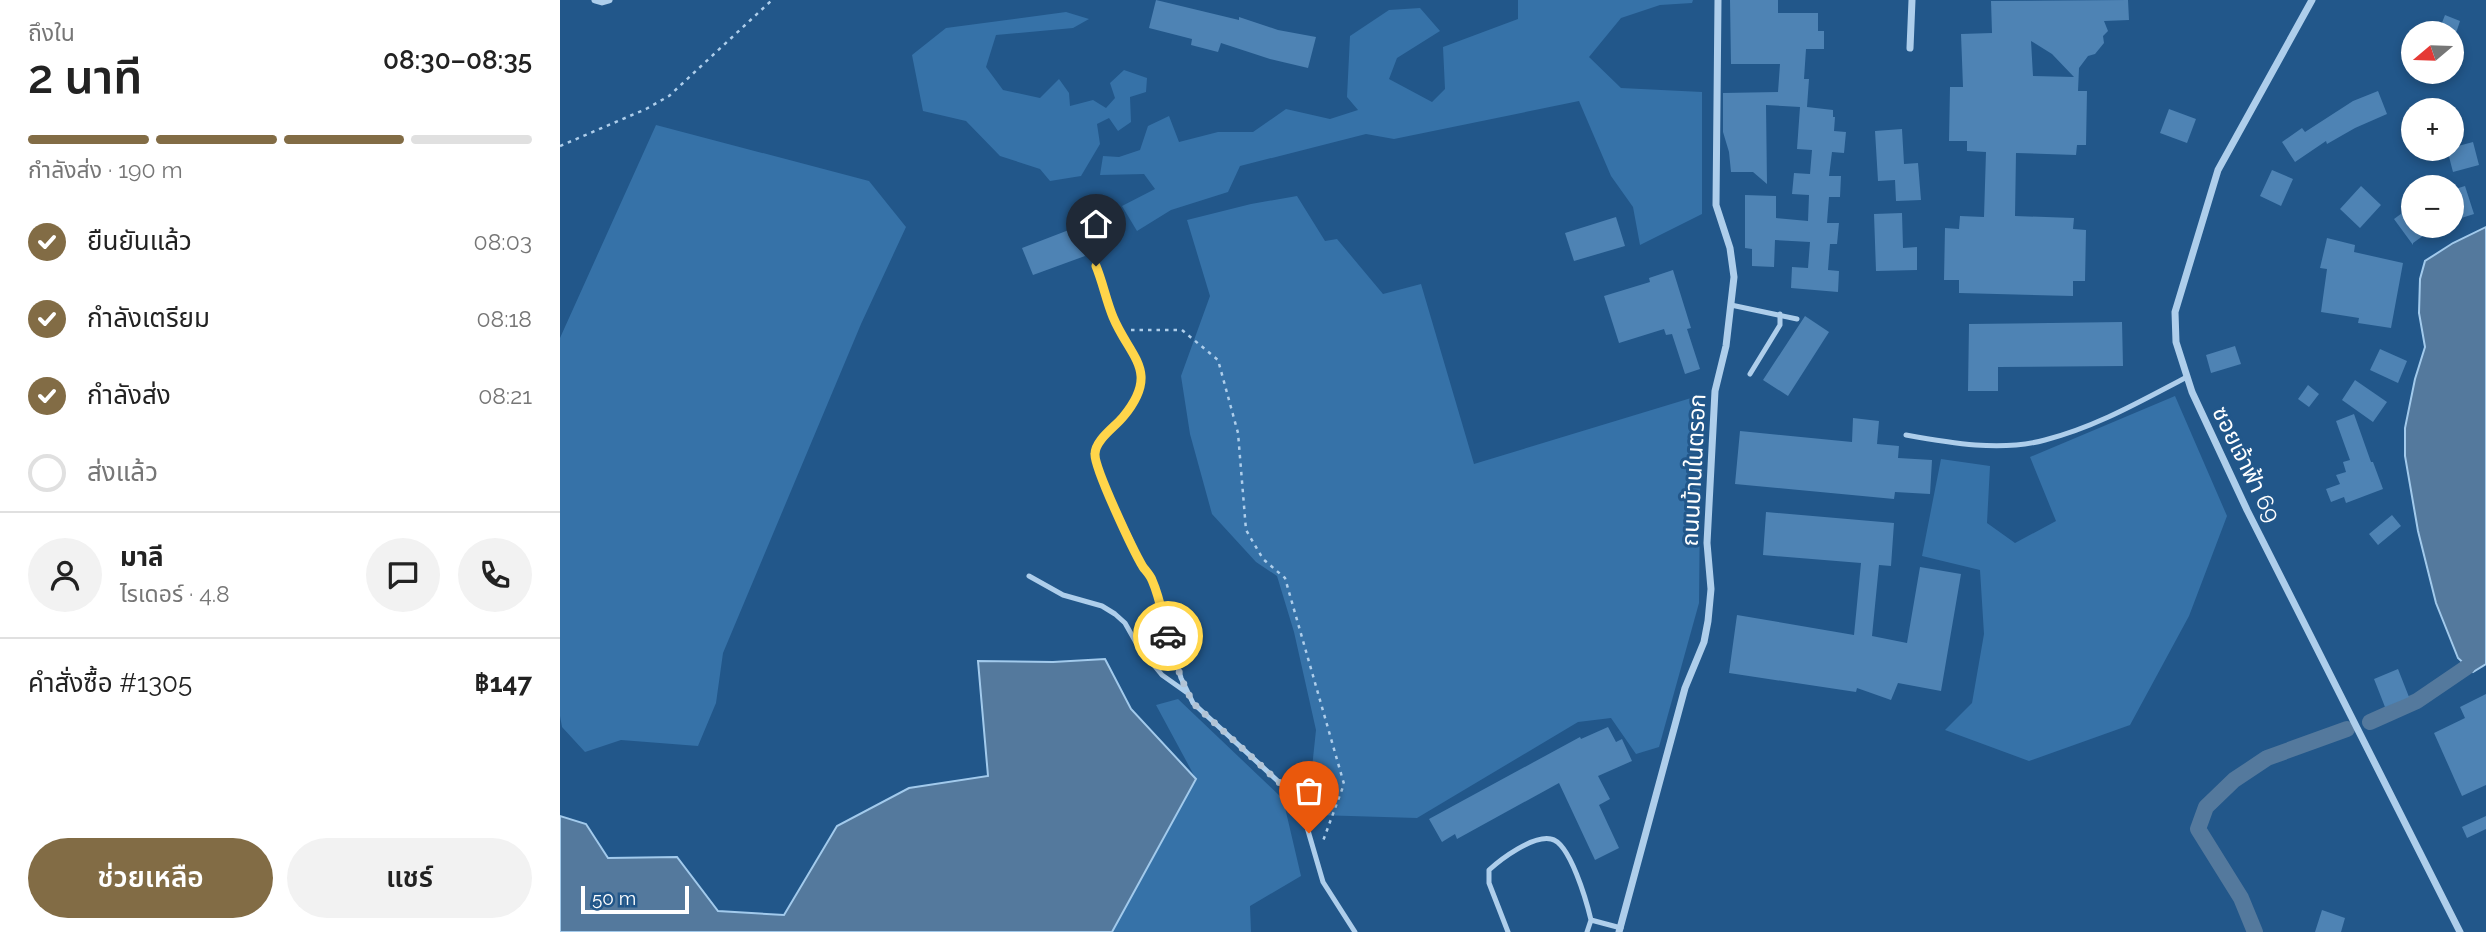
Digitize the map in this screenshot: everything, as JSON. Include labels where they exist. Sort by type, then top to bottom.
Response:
[{"type":"street","points":[[594,0],[609,0]]},
{"type":"street","name":"ถนนบ้านในตรอก","points":[[1620,930],[1685,688],[1704,642],[1708,621],[1711,589],[1707,543],[1716,391],[1726,346],[1734,277],[1730,248],[1716,205],[1718,0]]},
{"type":"street","points":[[1910,48],[1912,0]]},
{"type":"street","name":"ซอยเจ้าฟ้า 69","points":[[2312,0],[2218,170],[2175,312],[2176,342],[2192,392],[2247,510],[2460,932]]},
{"type":"lane","points":[[1096,266],[1119,330],[1139,363],[1141,386],[1130,409],[1100,441],[1094,454],[1098,471],[1143,566],[1151,576],[1181,678],[1193,703],[1293,795],[1302,810],[1322,882],[1355,932]]},
{"type":"lane","points":[[1731,305],[1797,319]]},
{"type":"lane","points":[[1751,374],[1780,325],[1780,314]]},
{"type":"lane","points":[[1906,435],[1958,444],[2043,441],[2107,419],[2187,377]]},
{"type":"lane","points":[[1029,576],[1063,596],[1102,606],[1115,614],[1125,623],[1138,646],[1162,675],[1188,694]]},
{"type":"lane","points":[[1508,932],[1489,883],[1489,870],[1503,857],[1526,845],[1549,838],[1559,842],[1585,894],[1591,920],[1587,932]]},
{"type":"lane","points":[[1591,920],[1620,930]]},
{"type":"path","points":[[560,146],[646,109],[669,96],[772,0]]},
{"type":"path","points":[[1119,330],[1182,330],[1218,360],[1238,433],[1246,530],[1263,559],[1285,578],[1344,784],[1317,857]]},
{"type":"shaded area","points":[[1518,0],[1693,0],[1692,3],[1660,5],[1621,18],[1589,57],[1621,88],[1702,92],[1702,214],[1640,245],[1633,207],[1611,176],[1579,101],[1394,139],[1366,134],[1240,166],[1228,192],[1171,210],[1137,231],[1122,206],[1155,189],[1144,174],[1100,175],[1103,156],[1119,157],[1140,150],[1148,126],[1169,116],[1179,142],[1218,132],[1253,132],[1286,109],[1330,119],[1358,110],[1347,97],[1350,36],[1389,10],[1420,8],[1440,31],[1397,58],[1389,79],[1432,102],[1445,89],[1443,47],[1518,19]]},
{"type":"shaded area","points":[[1066,12],[1089,19],[1073,28],[996,35],[986,67],[1003,90],[1040,98],[1059,79],[1069,93],[1070,106],[1093,100],[1106,108],[1115,98],[1110,83],[1124,70],[1147,78],[1146,92],[1130,97],[1131,122],[1118,131],[1109,118],[1097,124],[1100,144],[1081,176],[1050,181],[1040,169],[1000,156],[966,121],[923,111],[912,55],[946,28]]},
{"type":"shaded area","points":[[656,125],[869,181],[906,227],[861,324],[723,653],[716,703],[698,746],[621,740],[585,752],[562,727],[560,716],[560,338]]},
{"type":"shaded area","points":[[1297,196],[1325,241],[1337,239],[1383,294],[1421,284],[1474,464],[1701,395],[1699,603],[1659,747],[1636,754],[1611,718],[1578,722],[1417,818],[1317,815],[1310,787],[1316,730],[1294,632],[1277,576],[1256,562],[1212,514],[1190,434],[1181,376],[1210,296],[1187,220]]},
{"type":"shaded area","points":[[2486,227],[2486,664],[2473,672],[2458,658],[2436,603],[2418,531],[2405,456],[2405,428],[2425,347],[2419,313],[2420,279],[2425,261]]},
{"type":"shaded area","points":[[2175,396],[2227,516],[2189,616],[2130,725],[2029,761],[1945,730],[1972,703],[1984,634],[1980,570],[1922,556],[1941,459],[1990,466],[1987,523],[2015,543],[2056,521],[2030,457]]},
{"type":"shaded area","points":[[1105,659],[1131,709],[1196,779],[1112,932],[560,932],[560,816],[586,824],[608,858],[677,857],[718,911],[784,915],[837,826],[909,788],[988,776],[978,661],[1053,662]]},
{"type":"shaded area","points":[[1178,699],[1283,799],[1301,876],[1250,906],[1251,932],[1112,932],[1196,779],[1156,705]]},
{"type":"building","points":[[1156,0],[1239,20],[1239,17],[1278,30],[1316,37],[1308,68],[1221,43],[1218,52],[1191,45],[1192,39],[1149,28]]},
{"type":"building","points":[[1730,0],[1778,0],[1778,13],[1818,13],[1818,31],[1824,31],[1824,49],[1806,49],[1804,79],[1809,79],[1807,107],[1833,110],[1834,131],[1846,132],[1844,153],[1832,152],[1829,176],[1841,176],[1840,197],[1829,197],[1827,223],[1839,223],[1837,244],[1830,244],[1828,270],[1839,271],[1838,292],[1791,288],[1792,267],[1808,268],[1810,242],[1775,240],[1774,267],[1752,266],[1752,249],[1745,248],[1745,195],[1776,196],[1776,218],[1808,221],[1809,195],[1792,194],[1794,173],[1810,174],[1812,150],[1797,149],[1800,107],[1766,105],[1767,184],[1753,172],[1731,172],[1723,132],[1723,93],[1778,92],[1780,64],[1731,64]]},
{"type":"building","points":[[2128,0],[2129,20],[2104,21],[2108,31],[2103,36],[2104,43],[2095,54],[2088,56],[2079,68],[2078,91],[2087,91],[2086,145],[2077,145],[2076,155],[2016,153],[2015,216],[2074,218],[2073,229],[2086,230],[2085,281],[2073,281],[2073,296],[1959,293],[1959,280],[1944,280],[1945,228],[1959,229],[1960,216],[1984,217],[1986,152],[1967,151],[1967,141],[1949,141],[1950,87],[1963,87],[1961,34],[1992,33],[1991,1]],"holes":[[[2031,41],[2052,54],[2074,77],[2033,76]]]},
{"type":"building","points":[[2445,15],[2460,21],[2443,21]]},
{"type":"building","points":[[2378,91],[2387,114],[2327,144],[2326,141],[2295,162],[2282,142],[2302,128],[2305,132],[2353,101]]},
{"type":"building","points":[[2169,109],[2196,119],[2187,143],[2160,133]]},
{"type":"building","points":[[1902,129],[1904,164],[1918,163],[1921,200],[1896,201],[1895,180],[1878,181],[1875,131]]},
{"type":"building","points":[[2473,142],[2479,165],[2453,172],[2450,161],[2464,161],[2464,144]]},
{"type":"building","points":[[2272,170],[2293,179],[2281,206],[2260,196]]},
{"type":"building","points":[[2361,186],[2381,205],[2360,228],[2340,209]]},
{"type":"building","points":[[2464,186],[2474,214],[2464,217]]},
{"type":"building","points":[[1902,213],[1903,248],[1917,247],[1917,270],[1876,271],[1874,214]]},
{"type":"building","points":[[2401,214],[2401,229],[2394,219]]},
{"type":"building","points":[[1616,217],[1625,246],[1574,261],[1565,233]]},
{"type":"building","points":[[1074,228],[1085,256],[1033,275],[1022,248]]},
{"type":"building","points":[[2327,238],[2355,245],[2354,252],[2403,263],[2391,328],[2358,323],[2359,318],[2321,312],[2327,269],[2320,268]]},
{"type":"building","points":[[2408,238],[2420,238],[2413,243]]},
{"type":"building","points":[[1673,270],[1691,328],[1687,329],[1700,369],[1685,374],[1672,334],[1666,335],[1664,329],[1619,343],[1604,296],[1650,282],[1649,278]]},
{"type":"building","points":[[1805,316],[1829,332],[1788,396],[1763,380]]},
{"type":"building","points":[[2122,322],[2123,366],[1998,367],[1998,391],[1968,391],[1969,324]]},
{"type":"building","points":[[2235,346],[2241,364],[2211,373],[2206,355]]},
{"type":"building","points":[[2380,349],[2407,361],[2398,383],[2370,370]]},
{"type":"building","points":[[2355,380],[2387,402],[2373,422],[2342,400]]},
{"type":"building","points":[[2308,385],[2319,394],[2309,407],[2298,399]]},
{"type":"building","points":[[2354,414],[2383,489],[2346,503],[2344,497],[2331,502],[2326,489],[2340,484],[2336,475],[2346,472],[2343,462],[2350,460],[2336,421]]},
{"type":"building","points":[[1853,418],[1879,421],[1877,444],[1899,446],[1898,458],[1932,460],[1930,494],[1895,492],[1894,499],[1735,484],[1740,431],[1852,442]]},
{"type":"building","points":[[1766,512],[1894,523],[1891,566],[1879,565],[1872,636],[1907,643],[1920,567],[1961,574],[1941,691],[1898,683],[1891,700],[1857,688],[1856,692],[1729,673],[1737,615],[1854,635],[1861,563],[1763,555]]},
{"type":"building","points":[[2392,515],[2401,526],[2378,545],[2369,534]]},
{"type":"building","points":[[2398,669],[2409,697],[2385,707],[2374,679]]},
{"type":"building","points":[[2486,694],[2486,785],[2462,796],[2434,733],[2465,718],[2460,707]]},
{"type":"building","points":[[1608,727],[1616,742],[1622,739],[1632,761],[1598,776],[1610,799],[1599,805],[1619,848],[1595,860],[1559,783],[1457,839],[1455,834],[1442,842],[1429,819],[1580,737],[1581,739]]},
{"type":"building","points":[[2486,816],[2486,829],[2467,838],[2462,827]]},
{"type":"building","points":[[2322,910],[2345,918],[2341,932],[2315,932]]},
{"type":"waterway","points":[[2370,722],[2417,701],[2467,667]]},
{"type":"waterway","points":[[2255,932],[2241,898],[2198,829],[2206,807],[2234,780],[2267,758],[2347,729]]},
{"type":"way so far","points":[[1168,636],[1181,678],[1193,703],[1293,795],[1302,810],[1309,833]]},
{"type":"route","points":[[1096,266],[1112,315],[1139,363],[1141,386],[1130,409],[1100,441],[1094,454],[1098,471],[1119,516],[1143,566],[1151,576],[1168,636]]}]
